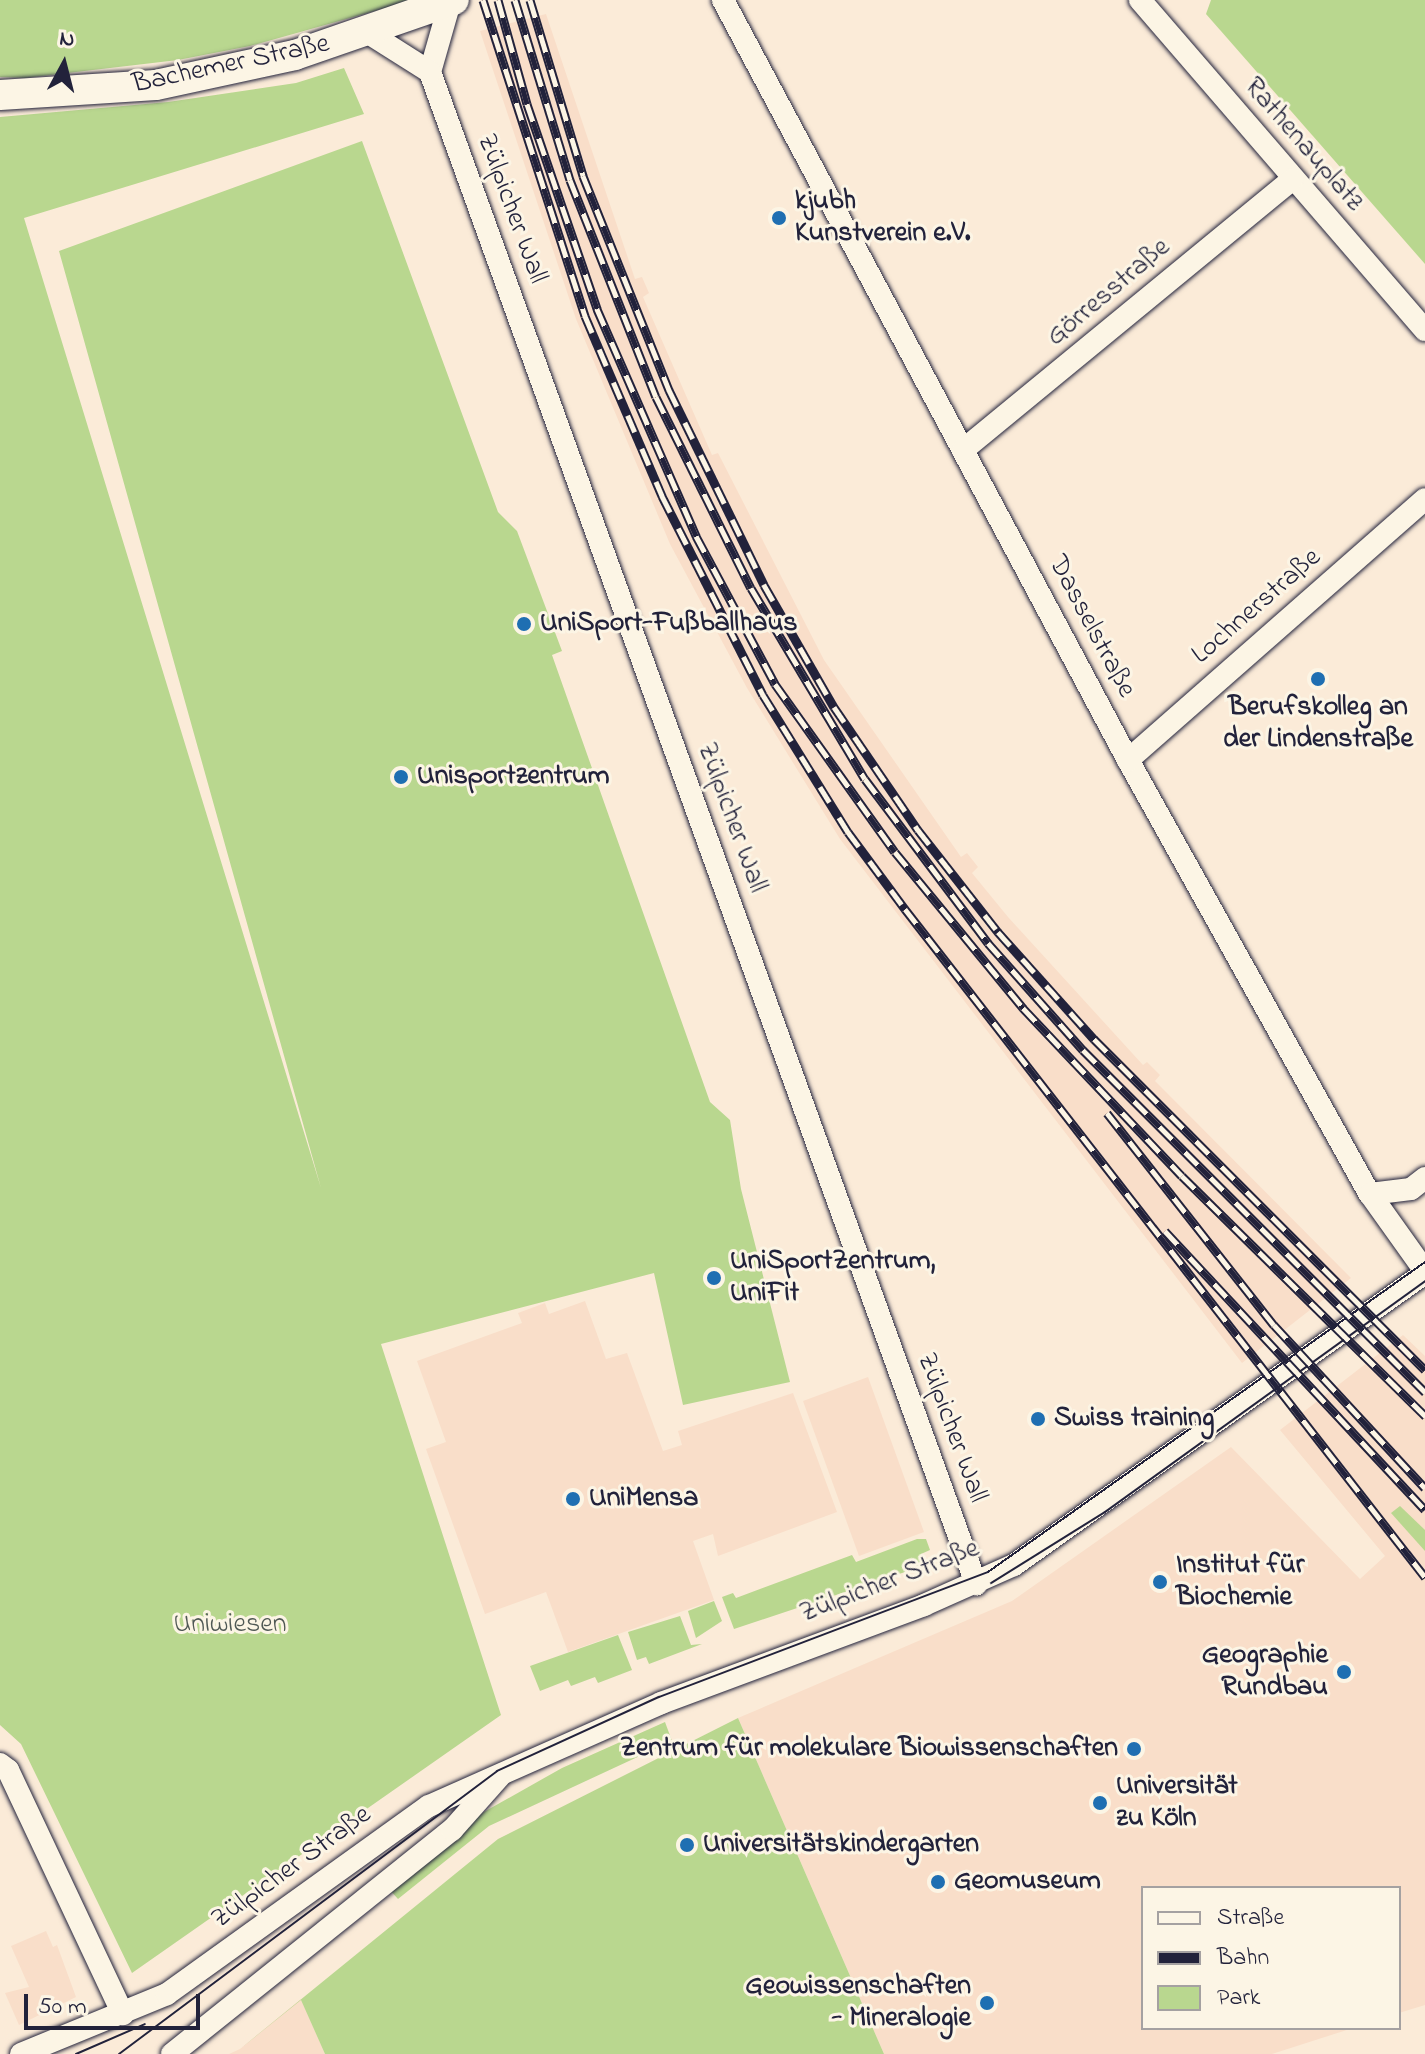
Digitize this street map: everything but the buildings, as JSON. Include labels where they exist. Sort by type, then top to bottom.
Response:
[{"type":"main road","name":"Bachemer Straße","points":[[0,95],[156,85],[295,55],[452,1]]},
{"type":"street","name":"Dasselstraße","points":[[723,0],[1128,760],[1370,1194],[1425,1272]]},
{"type":"street","points":[[367,32],[430,72],[452,1]]},
{"type":"street","name":"Rathenauplatz","points":[[1147,2],[1292,180],[1425,330]]},
{"type":"street","name":"Zülpicher Wall","points":[[430,72],[976,1584]]},
{"type":"street","name":"Görresstraße","points":[[963,450],[1292,180]]},
{"type":"street","name":"Lochnerstraße","points":[[1128,760],[1425,499]]},
{"type":"street","points":[[1370,1194],[1411,1189],[1425,1178]]},
{"type":"street","name":"Zülpicher Straße","points":[[21,2054],[123,2014],[189,1980],[429,1806],[695,1688],[976,1584],[1057,1536],[1425,1272]]},
{"type":"street","points":[[0,1764],[8,1770],[123,2014]]},
{"type":"street","name":"Zülpicher Straße","points":[[172,2054],[452,1830],[500,1776]]},
{"type":"shaded area","points":[[546,14],[635,279],[642,277],[649,293],[643,297],[712,455],[718,453],[824,660],[961,857],[967,853],[978,867],[972,873],[1008,917],[1143,1065],[1147,1062],[1160,1075],[1155,1081],[1351,1278],[1242,1363],[840,839],[747,688],[670,544],[576,319],[480,31]]},
{"type":"shaded area","name":"UniMensa","points":[[585,1301],[606,1359],[627,1353],[663,1451],[682,1445],[678,1431],[793,1393],[837,1512],[718,1556],[713,1534],[693,1541],[714,1600],[568,1652],[546,1592],[485,1614],[426,1449],[446,1442],[417,1361],[522,1323],[518,1313],[545,1303],[549,1314]]},
{"type":"shaded area","name":"Universität zu Köln","points":[[1403,1335],[1425,1356],[1425,2005],[1401,2012],[1401,1886],[1141,1886],[1141,2030],[1347,2030],[1272,2054],[884,2054],[738,1718],[1012,1601],[1231,1447],[1360,1579],[1385,1556],[1280,1430]]},
{"type":"shaded area","points":[[868,1377],[924,1532],[859,1556],[803,1401]]},
{"type":"shaded area","points":[[46,1931],[53,1947],[57,1945],[76,1997],[19,2025],[5,1993],[29,1987],[11,1946]]},
{"type":"shaded area","points":[[301,1999],[325,2054],[229,2054],[240,2049]]},
{"type":"green space","points":[[0,0],[414,0],[250,46],[178,60],[25,78],[0,77]]},
{"type":"green space","points":[[1211,0],[1425,0],[1425,264],[1206,14]]},
{"type":"green space","name":"Uniwiesen","points":[[344,68],[364,114],[24,218],[321,1188],[59,251],[362,141],[498,512],[517,531],[562,651],[552,655],[710,1102],[730,1120],[741,1189],[790,1382],[683,1405],[654,1273],[381,1344],[501,1715],[132,1973],[21,1744],[0,1725],[0,117],[168,102],[296,83]]},
{"type":"green space","points":[[1400,1506],[1425,1530],[1425,1551],[1391,1513]]},
{"type":"green space","points":[[917,1539],[926,1539],[930,1550],[921,1554],[920,1567],[734,1629],[722,1597],[733,1593],[736,1598],[852,1555],[856,1562]]},
{"type":"green space","points":[[714,1601],[722,1621],[696,1638],[688,1611]]},
{"type":"green space","points":[[680,1616],[691,1645],[702,1644],[649,1664],[646,1657],[637,1660],[628,1632]]},
{"type":"green space","points":[[618,1635],[632,1670],[598,1683],[595,1677],[571,1686],[568,1680],[540,1691],[530,1666]]},
{"type":"green space","points":[[738,1718],[884,2054],[325,2054],[301,2000],[240,2049],[498,1839]]},
{"type":"green space","points":[[665,1722],[672,1741],[489,1826],[398,1899],[388,1888],[475,1817],[562,1768]]},
{"type":"tram line","points":[[119,2054],[497,1771],[659,1697],[988,1572],[1425,1262]]},
{"type":"tram line","points":[[991,1583],[1105,1512],[1425,1281]]},
{"type":"tram line","points":[[76,2054],[145,2024]]},
{"type":"railway","points":[[483,0],[585,316],[662,496],[763,695],[848,832],[905,909],[1425,1577]]},
{"type":"railway","points":[[498,0],[527,104],[597,309],[696,536],[775,684],[895,852],[1023,1008],[1182,1176],[1425,1416]]},
{"type":"railway","points":[[515,0],[570,180],[656,397],[751,588],[865,779],[988,943],[1083,1050],[1425,1392]]},
{"type":"railway","points":[[530,0],[583,176],[669,390],[764,585],[834,707],[918,830],[998,932],[1094,1039],[1425,1370]]},
{"type":"railway","points":[[1107,1113],[1274,1325],[1425,1488]]},
{"type":"railway","points":[[1165,1231],[1425,1510]]},
{"type":"place","name":"kjubh Kunstverein e.V.","points":[[779,218]]},
{"type":"place","name":"UniSport-Fußballhaus","points":[[524,624]]},
{"type":"place","name":"Berufskolleg an der Lindenstraße","points":[[1318,679]]},
{"type":"place","name":"Unisportzentrum","points":[[401,777]]},
{"type":"place","name":"UniSportZentrum, UniFit","points":[[714,1278]]},
{"type":"place","name":"Swiss training","points":[[1038,1419]]},
{"type":"place","name":"UniMensa","points":[[573,1499]]},
{"type":"place","name":"Institut für Biochemie","points":[[1160,1582]]},
{"type":"place","name":"Geographie Rundbau","points":[[1344,1672]]},
{"type":"place","name":"Zentrum für molekulare Biowissenschaften","points":[[1134,1749]]},
{"type":"place","name":"Universität zu Köln","points":[[1100,1803]]},
{"type":"place","name":"Universitätskindergarten","points":[[687,1845]]},
{"type":"place","name":"Geomuseum","points":[[938,1882]]},
{"type":"place","name":"Geowissenschaften - Mineralogie","points":[[987,2003]]}]
